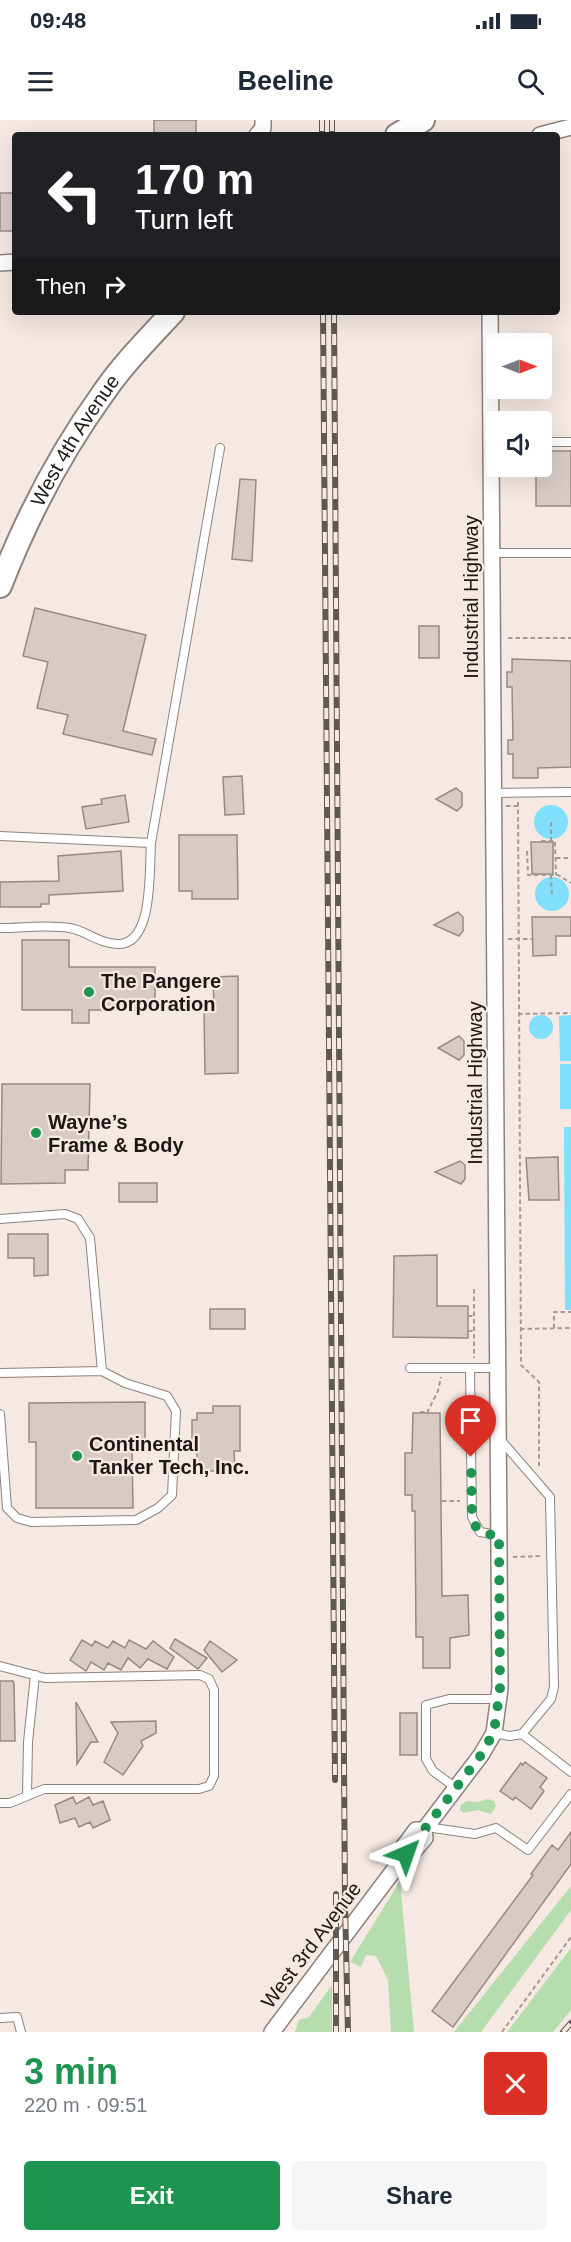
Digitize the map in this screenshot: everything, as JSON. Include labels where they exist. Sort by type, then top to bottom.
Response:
[{"type":"main road","name":"West 4th Avenue","points":[[0,586],[25,529],[73,438],[104,391],[170,315]]},
{"type":"street","points":[[552,132],[571,127]]},
{"type":"street","name":"Industrial Highway","points":[[490,315],[493,411]]},
{"type":"street","name":"Industrial Highway","points":[[406,1854],[413,1852],[424,1839],[425,1828],[481,1755],[494,1732],[499,1699],[493,477]]},
{"type":"street","name":"West 3rd Avenue","points":[[272,2032],[406,1854]]},
{"type":"lane","points":[[552,441],[571,442]]},
{"type":"lane","points":[[0,928],[71,928],[95,940],[120,944],[130,942],[140,932],[145,919],[151,843],[220,448]]},
{"type":"lane","points":[[492,553],[571,553]]},
{"type":"lane","points":[[494,793],[571,792]]},
{"type":"lane","points":[[0,836],[151,843]]},
{"type":"lane","points":[[0,1219],[65,1214],[78,1220],[90,1238],[102,1371]]},
{"type":"lane","points":[[410,1368],[498,1368]]},
{"type":"lane","points":[[472,1368],[472,1517],[478,1530],[485,1534],[499,1535]]},
{"type":"lane","points":[[0,1373],[102,1371],[125,1383],[167,1396],[176,1411],[172,1495],[158,1509],[136,1520],[31,1522],[17,1518],[7,1508],[0,1414]]},
{"type":"lane","points":[[494,1732],[510,1736],[522,1734],[548,1703],[554,1691],[551,1502],[549,1493],[498,1437]]},
{"type":"lane","points":[[0,1666],[45,1678],[200,1675],[209,1679],[214,1690],[214,1776],[209,1786],[199,1789],[44,1789],[10,1803],[0,1803]]},
{"type":"lane","points":[[27,1796],[28,1742],[35,1675]]},
{"type":"lane","points":[[456,1788],[433,1771],[426,1759],[426,1705],[448,1699],[499,1699]]},
{"type":"lane","points":[[522,1734],[571,1772]]},
{"type":"lane","points":[[425,1828],[468,1834],[496,1828],[528,1850],[571,1794]]},
{"type":"lane","points":[[0,2018],[18,2017],[21,2032]]},
{"type":"path","points":[[515,793],[518,806],[521,1365],[538,1382],[539,1481]]},
{"type":"path","points":[[551,822],[551,840]]},
{"type":"path","points":[[541,841],[555,841],[556,858],[552,895]]},
{"type":"path","points":[[527,851],[528,873]]},
{"type":"path","points":[[556,858],[571,858]]},
{"type":"path","points":[[518,873],[553,876],[571,883]]},
{"type":"path","points":[[495,939],[532,939]]},
{"type":"path","points":[[518,1014],[571,1013]]},
{"type":"path","points":[[472,1368],[474,1289]]},
{"type":"path","points":[[554,1328],[554,1312],[571,1312]]},
{"type":"path","points":[[468,1316],[474,1316]]},
{"type":"path","points":[[520,1329],[571,1328]]},
{"type":"path","points":[[468,1331],[474,1331]]},
{"type":"path","points":[[420,1412],[427,1413],[438,1391],[442,1368]]},
{"type":"path","points":[[442,1501],[472,1501]]},
{"type":"path","points":[[499,1557],[553,1556]]},
{"type":"path","points":[[502,2032],[571,1937]]},
{"type":"green space","points":[[488,1799],[494,1801],[496,1806],[491,1814],[478,1810],[464,1813],[460,1810],[461,1805],[467,1801],[478,1802]]},
{"type":"green space","points":[[400,1881],[414,2032],[391,2032],[388,1980],[376,1956],[366,1955],[361,1967],[350,1962]]},
{"type":"green space","points":[[571,1886],[571,1910],[481,2032],[454,2032]]},
{"type":"green space","points":[[571,1948],[571,2010],[553,2032],[507,2032]]},
{"type":"green space","points":[[332,1985],[332,2032],[295,2032],[299,2020],[309,2017]]},
{"type":"water","points":[[551,805],[563,810],[568,822],[563,834],[551,839],[539,834],[534,822],[539,810]]},
{"type":"water","points":[[552,877],[564,882],[569,894],[564,906],[552,911],[540,906],[535,894],[540,882]]},
{"type":"water","points":[[541,1015],[550,1018],[553,1027],[550,1036],[541,1039],[532,1036],[529,1027],[532,1018]]},
{"type":"water","points":[[571,1015],[571,1061],[560,1061],[559,1016]]},
{"type":"water","points":[[560,1064],[571,1064],[571,1109],[560,1109]]},
{"type":"water","points":[[564,1127],[571,1127],[571,1310],[565,1310]]},
{"type":"building","points":[[154,120],[196,120],[196,132],[154,132]]},
{"type":"building","points":[[0,193],[12,193],[12,231],[0,231]]},
{"type":"building","points":[[552,451],[571,451],[571,506],[536,506],[536,477],[552,477]]},
{"type":"building","points":[[240,479],[256,480],[252,561],[232,559]]},
{"type":"building","points":[[35,608],[146,635],[123,731],[156,739],[152,755],[63,734],[68,715],[37,708],[48,662],[23,656]]},
{"type":"building","points":[[419,626],[439,626],[439,658],[419,658]]},
{"type":"building","points":[[512,659],[571,661],[571,767],[538,768],[538,778],[513,778],[513,754],[508,754],[508,740],[513,740],[512,687],[507,687],[507,672],[512,672]]},
{"type":"building","points":[[242,776],[244,814],[225,815],[223,777]]},
{"type":"building","points":[[456,788],[462,793],[462,806],[457,811],[436,799]]},
{"type":"building","points":[[125,795],[129,822],[86,829],[82,807],[102,804],[101,799]]},
{"type":"building","points":[[179,835],[237,835],[238,899],[192,899],[192,891],[179,891]]},
{"type":"building","points":[[531,842],[553,842],[553,874],[532,874]]},
{"type":"building","points":[[121,851],[123,891],[49,895],[49,904],[41,904],[41,907],[0,907],[0,882],[59,881],[58,856]]},
{"type":"building","points":[[458,912],[463,917],[463,931],[459,936],[434,925]]},
{"type":"building","points":[[532,917],[571,917],[571,936],[556,936],[556,955],[533,956]]},
{"type":"building","name":"The Pangere Corporation","points":[[22,940],[69,940],[69,967],[155,967],[155,1010],[89,1010],[89,1023],[72,1023],[72,1010],[22,1010]]},
{"type":"building","points":[[238,976],[238,1073],[205,1074],[204,1011],[214,1011],[213,977]]},
{"type":"building","points":[[459,1036],[464,1041],[464,1055],[459,1060],[438,1048]]},
{"type":"building","points":[[2,1084],[90,1084],[88,1170],[65,1170],[65,1183],[1,1184]]},
{"type":"building","points":[[558,1157],[559,1200],[529,1200],[526,1158]]},
{"type":"building","points":[[460,1161],[465,1165],[465,1179],[461,1184],[435,1172]]},
{"type":"building","points":[[119,1183],[157,1183],[157,1202],[119,1202]]},
{"type":"building","points":[[8,1234],[48,1234],[48,1275],[34,1276],[34,1258],[8,1258]]},
{"type":"building","points":[[437,1255],[437,1306],[468,1306],[468,1338],[393,1337],[394,1256]]},
{"type":"building","points":[[210,1309],[245,1309],[245,1329],[210,1329]]},
{"type":"building","name":"Continental Tanker Tech, Inc.","points":[[145,1402],[145,1450],[132,1450],[133,1508],[36,1508],[36,1442],[29,1442],[29,1403]]},
{"type":"building","points":[[213,1406],[240,1406],[240,1451],[234,1451],[235,1471],[197,1471],[197,1442],[192,1442],[192,1420],[197,1420],[197,1413],[213,1413]]},
{"type":"building","points":[[413,1413],[440,1413],[442,1596],[468,1595],[469,1635],[450,1638],[450,1668],[423,1668],[423,1637],[416,1637],[415,1511],[412,1511],[412,1495],[405,1495],[405,1453],[412,1453]]},
{"type":"building","points":[[175,1639],[207,1658],[198,1669],[170,1648]]},
{"type":"building","points":[[82,1640],[92,1646],[95,1641],[108,1648],[113,1641],[125,1648],[129,1640],[146,1649],[153,1641],[174,1657],[167,1669],[148,1659],[140,1668],[128,1658],[121,1670],[108,1663],[104,1670],[91,1662],[86,1671],[70,1660]]},
{"type":"building","points":[[210,1641],[237,1660],[222,1672],[204,1650]]},
{"type":"building","points":[[0,1681],[13,1681],[14,1684],[15,1741],[0,1741]]},
{"type":"building","points":[[76,1702],[98,1742],[91,1742],[77,1764]]},
{"type":"building","points":[[400,1713],[417,1713],[417,1755],[400,1755]]},
{"type":"building","points":[[156,1721],[156,1733],[141,1741],[143,1746],[123,1775],[104,1762],[118,1733],[111,1722]]},
{"type":"building","points":[[525,1762],[547,1778],[540,1787],[544,1791],[531,1809],[515,1797],[513,1800],[500,1791],[521,1763],[523,1765]]},
{"type":"building","points":[[73,1797],[76,1804],[89,1797],[93,1805],[103,1801],[110,1820],[93,1828],[90,1822],[79,1827],[75,1818],[60,1823],[55,1805]]},
{"type":"building","points":[[571,1832],[571,1864],[453,2027],[432,2011],[533,1875],[531,1874],[552,1845],[558,1850]]},
{"type":"railway","points":[[322,120],[322,132]]},
{"type":"railway","points":[[332,120],[332,132]]},
{"type":"railway","points":[[323,315],[335,1780]]},
{"type":"railway","points":[[334,315],[345,1904],[348,2032]]},
{"type":"railway","points":[[336,1894],[336,2032]]},
{"type":"railway","points":[[563,2032],[571,2023]]},
{"type":"place","name":"The Pangere Corporation","points":[[89,992]]},
{"type":"place","name":"Wayne’s Frame & Body","points":[[36,1133]]},
{"type":"place","name":"Continental Tanker Tech, Inc.","points":[[77,1456]]},
{"type":"route","points":[[406,1854],[413,1852],[424,1839],[424,1830],[481,1755],[494,1732],[500,1688],[499,1535],[483,1534],[473,1521],[471,1457]]}]
